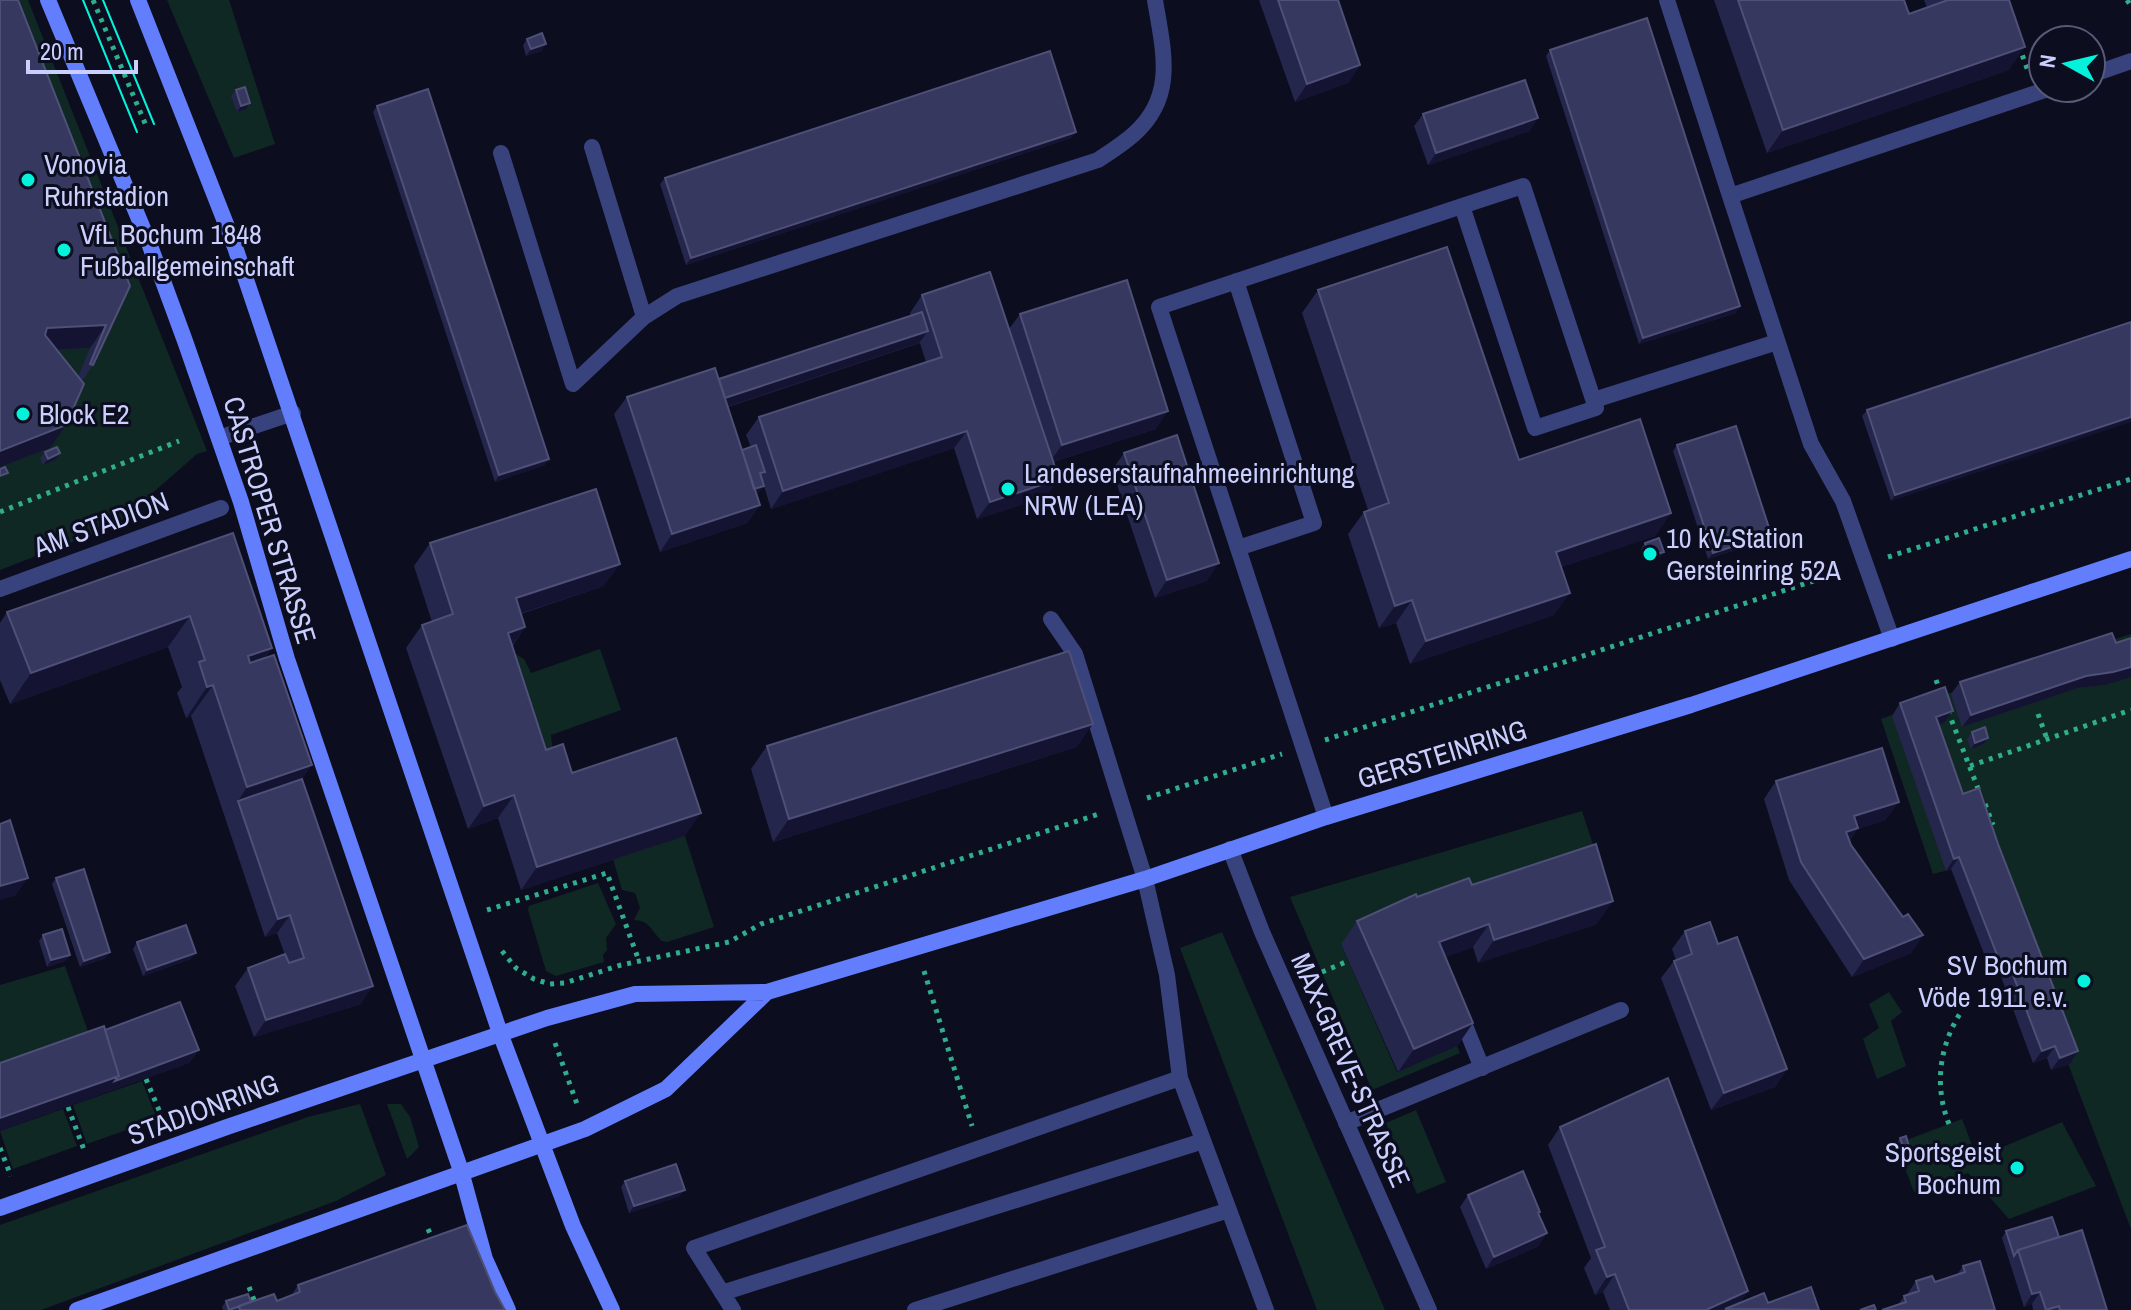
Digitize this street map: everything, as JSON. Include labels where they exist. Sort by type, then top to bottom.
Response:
[{"type":"main road","name":"CASTROPER STRASSE","points":[[48,0],[149,243],[219,438],[287,659],[461,1171],[485,1259],[508,1310]]},
{"type":"main road","name":"CASTROPER STRASSE","points":[[138,0],[230,233],[293,413],[439,858],[540,1144],[612,1310]]},
{"type":"main road","name":"GERSTEINRING","points":[[500,1033],[635,994],[767,992],[1145,879],[1326,817],[1676,709],[2131,559]]},
{"type":"main road","name":"GERSTEINRING","points":[[540,1144],[585,1129],[666,1089],[767,992]]},
{"type":"main road","points":[[425,1062],[500,1033]]},
{"type":"main road","name":"STADIONRING","points":[[0,1208],[227,1127],[425,1062]]},
{"type":"main road","points":[[77,1310],[540,1144]]},
{"type":"street","points":[[501,153],[573,384],[644,317],[677,296],[1098,160],[1135,134],[1158,107],[1166,67],[1155,0]]},
{"type":"street","points":[[1667,0],[1811,444],[1843,501],[1892,639]]},
{"type":"street","points":[[2107,69],[2131,61]]},
{"type":"street","points":[[1730,196],[2027,96]]},
{"type":"street","points":[[592,147],[644,317]]},
{"type":"street","points":[[1326,817],[1159,307],[1236,281],[1462,206],[1523,186],[1596,408],[1535,428],[1462,206]]},
{"type":"street","points":[[1236,281],[1314,523],[1238,548]]},
{"type":"street","points":[[1594,400],[1777,342]]},
{"type":"street","points":[[219,438],[293,413]]},
{"type":"street","name":"AM STADION","points":[[0,589],[221,508]]},
{"type":"street","points":[[1051,619],[1075,654],[1145,879],[1167,975],[1180,1078],[1266,1310]]},
{"type":"street","name":"MAX-GREVE-STRASSE","points":[[1230,849],[1247,898],[1429,1310]]},
{"type":"street","points":[[1453,996],[1482,1068]]},
{"type":"street","points":[[1346,1123],[1621,1010]]},
{"type":"street","points":[[733,1310],[694,1248],[1180,1078]]},
{"type":"street","points":[[722,1293],[1203,1141]]},
{"type":"street","points":[[915,1310],[1229,1210]]},
{"type":"path","points":[[93,0],[147,128]]},
{"type":"path","points":[[2127,0],[2131,6]]},
{"type":"path","points":[[2017,40],[2027,60]]},
{"type":"path","points":[[0,512],[179,441]]},
{"type":"path","points":[[1936,680],[1942,695]]},
{"type":"path","points":[[1947,709],[1993,825]]},
{"type":"path","points":[[1970,766],[2131,710]]},
{"type":"path","points":[[2038,714],[2047,739]]},
{"type":"path","points":[[487,910],[607,873],[639,961]]},
{"type":"path","points":[[917,947],[979,1148]]},
{"type":"path","points":[[1322,972],[1348,961]]},
{"type":"path","points":[[1949,1124],[1941,1104],[1940,1078],[1948,1033],[1961,1012]]},
{"type":"path","points":[[555,1043],[577,1104]]},
{"type":"path","points":[[146,1079],[164,1122]]},
{"type":"path","points":[[68,1107],[84,1150]]},
{"type":"path","points":[[0,1148],[11,1176]]},
{"type":"path","points":[[428,1229],[435,1243]]},
{"type":"path","points":[[249,1287],[258,1310]]},
{"type":"green space","name":"VfL Bochum 1848 Fußballgemeinschaft","points":[[0,0],[28,0],[207,451],[197,454],[116,525],[0,570]]},
{"type":"green space","points":[[167,0],[229,0],[275,144],[234,158]]},
{"type":"green space","name":"SV Bochum Vöde 1911 e.v.","points":[[2131,634],[2131,1229],[1990,859],[1933,874],[1881,719],[1950,693]]},
{"type":"green space","points":[[600,649],[621,710],[551,735],[553,752],[547,767],[509,650],[524,659],[531,673]]},
{"type":"green space","points":[[1582,811],[1599,863],[1341,944],[1397,1072],[1457,1046],[1460,1053],[1372,1090],[1290,897]]},
{"type":"green space","points":[[685,836],[714,927],[667,942],[662,941],[647,924],[634,920],[640,908],[635,893],[622,890],[613,859]]},
{"type":"green space","points":[[598,883],[616,924],[606,938],[604,962],[556,976],[546,971],[529,906]]},
{"type":"green space","points":[[1222,932],[1385,1310],[1317,1310],[1180,948]]},
{"type":"green space","points":[[65,966],[92,1043],[0,1077],[0,985]]},
{"type":"green space","points":[[1889,992],[1902,1012],[1891,1021],[1906,1066],[1877,1079],[1863,1039],[1879,1028],[1869,1004]]},
{"type":"green space","points":[[142,1081],[157,1119],[87,1144],[73,1105]]},
{"type":"green space","points":[[360,1104],[386,1175],[336,1201],[41,1310],[0,1310],[0,1225],[308,1117]]},
{"type":"green space","points":[[387,1104],[401,1104],[410,1117],[419,1147],[407,1159]]},
{"type":"green space","points":[[63,1109],[77,1146],[13,1169],[0,1131]]},
{"type":"green space","points":[[1416,1110],[1446,1182],[1417,1194],[1386,1123]]},
{"type":"green space","name":"Sportsgeist Bochum","points":[[1962,1119],[1977,1158],[2062,1122],[2096,1186],[2009,1219],[1968,1173],[1914,1192],[1896,1144]]},
{"type":"building","name":"Vonovia Ruhrstadion","points":[[0,0],[18,0],[130,286],[93,365],[90,364],[106,325],[47,328],[45,335],[84,384],[66,425],[0,451]]},
{"type":"building","points":[[1278,0],[1338,0],[1360,65],[1307,84]]},
{"type":"building","points":[[1738,0],[1904,0],[1909,14],[1948,0],[2009,0],[2025,47],[1783,130]]},
{"type":"building","points":[[1647,18],[1740,306],[1643,338],[1550,50]]},
{"type":"building","points":[[542,33],[546,44],[531,49],[527,39]]},
{"type":"building","points":[[1050,51],[1076,132],[691,258],[665,178]]},
{"type":"building","points":[[1525,80],[1538,118],[1436,153],[1423,114]]},
{"type":"building","points":[[245,87],[250,103],[241,106],[236,90]]},
{"type":"building","points":[[428,89],[549,459],[499,475],[377,106]]},
{"type":"building","points":[[1447,247],[1519,460],[1640,419],[1671,513],[1556,552],[1570,593],[1426,641],[1412,600],[1395,606],[1364,512],[1389,503],[1318,290]]},
{"type":"building","points":[[990,272],[1059,479],[990,502],[967,431],[783,491],[759,417],[942,357],[922,295]]},
{"type":"building","points":[[1127,280],[1168,411],[1062,445],[1020,314]]},
{"type":"building","points":[[922,312],[928,331],[725,398],[719,379]]},
{"type":"building","points":[[2131,322],[2131,417],[1895,495],[1867,410]]},
{"type":"building","points":[[715,368],[760,505],[672,534],[627,397]]},
{"type":"building","points":[[1736,426],[1771,534],[1713,553],[1677,445]]},
{"type":"building","points":[[1177,435],[1219,563],[1167,580],[1124,453]]},
{"type":"building","points":[[756,445],[765,472],[760,473],[764,486],[754,489],[742,450]]},
{"type":"building","points":[[57,447],[60,453],[48,459],[45,452]]},
{"type":"building","points":[[5,467],[8,473],[0,476],[0,469]]},
{"type":"building","points":[[596,489],[620,564],[516,598],[525,627],[508,633],[546,750],[563,744],[572,773],[676,738],[701,813],[537,867],[514,795],[484,806],[422,625],[453,614],[430,543]]},
{"type":"building","points":[[233,533],[272,648],[248,656],[250,663],[274,655],[312,765],[247,787],[213,685],[207,687],[199,662],[205,660],[190,616],[31,673],[7,612]]},
{"type":"building","points":[[1659,538],[1664,552],[1650,556],[1645,543]]},
{"type":"building","points":[[2112,633],[2116,643],[2131,638],[2131,667],[2086,676],[1971,715],[1960,682]]},
{"type":"building","points":[[1069,651],[1093,724],[789,819],[767,746]]},
{"type":"building","points":[[1945,687],[1953,711],[1936,717],[1963,794],[1979,788],[2078,1051],[2060,1058],[2055,1046],[2042,1051],[2008,962],[2001,965],[1959,857],[1954,859],[1900,703]]},
{"type":"building","points":[[1985,727],[1988,738],[1975,743],[1972,732]]},
{"type":"building","points":[[1882,748],[1899,802],[1854,816],[1858,828],[1846,832],[1851,845],[1903,917],[1908,914],[1923,935],[1864,959],[1801,862],[1776,781]]},
{"type":"building","points":[[302,779],[373,986],[266,1020],[248,968],[285,954],[289,963],[304,958],[290,915],[278,919],[238,801]]},
{"type":"building","points":[[10,820],[28,878],[0,886],[0,824]]},
{"type":"building","points":[[1596,844],[1613,901],[1494,940],[1489,924],[1439,942],[1473,1023],[1414,1049],[1357,921],[1416,894],[1417,897],[1469,878],[1472,885]]},
{"type":"building","points":[[84,869],[110,952],[84,961],[56,878]]},
{"type":"building","points":[[1710,922],[1718,944],[1737,937],[1787,1069],[1724,1093],[1674,961],[1692,954],[1685,931]]},
{"type":"building","points":[[186,925],[196,953],[147,970],[137,942]]},
{"type":"building","points":[[62,929],[70,955],[51,960],[43,935]]},
{"type":"building","points":[[180,1002],[199,1050],[115,1081],[119,1076],[105,1030]]},
{"type":"building","points":[[104,1026],[119,1076],[0,1118],[0,1063]]},
{"type":"building","points":[[1668,1078],[1748,1291],[1706,1310],[1629,1310],[1615,1274],[1607,1277],[1596,1250],[1605,1247],[1560,1127]]},
{"type":"building","points":[[1906,1136],[1909,1147],[1904,1149],[1900,1138]]},
{"type":"building","points":[[676,1164],[685,1190],[634,1206],[625,1181]]},
{"type":"building","points":[[1523,1171],[1547,1233],[1494,1257],[1468,1195]]},
{"type":"building","points":[[2052,1217],[2059,1237],[2018,1250],[2014,1256],[2006,1231]]},
{"type":"building","points":[[467,1225],[505,1310],[240,1310],[239,1306],[274,1294],[277,1301],[300,1292],[298,1285]]},
{"type":"building","points":[[2082,1230],[2107,1310],[2060,1310],[2059,1306],[2046,1310],[2040,1292],[2032,1294],[2018,1250]]},
{"type":"building","points":[[1980,1261],[1995,1310],[1882,1310],[1906,1302],[1904,1296],[1919,1291],[1916,1281],[1932,1276],[1935,1282],[1965,1272],[1963,1266]]},
{"type":"building","points":[[1811,1287],[1819,1310],[1725,1309],[1764,1293],[1768,1303]]},
{"type":"building","points":[[248,1294],[251,1302],[229,1310],[226,1301]]},
{"type":"tram line","points":[[83,0],[137,132]]},
{"type":"tram line","points":[[103,0],[154,124]]},
{"type":"place","name":"Vonovia Ruhrstadion","points":[[28,180]]},
{"type":"place","name":"VfL Bochum 1848 Fußballgemeinschaft","points":[[64,250]]},
{"type":"place","name":"Block E2","points":[[23,414]]},
{"type":"place","name":"Landeserstaufnahmeeinrichtung NRW (LEA)","points":[[1008,489]]},
{"type":"place","name":"10 kV-Station Gersteinring 52A","points":[[1650,554]]},
{"type":"place","name":"SV Bochum Vöde 1911 e.v.","points":[[2084,981]]},
{"type":"place","name":"Sportsgeist Bochum","points":[[2017,1168]]}]
